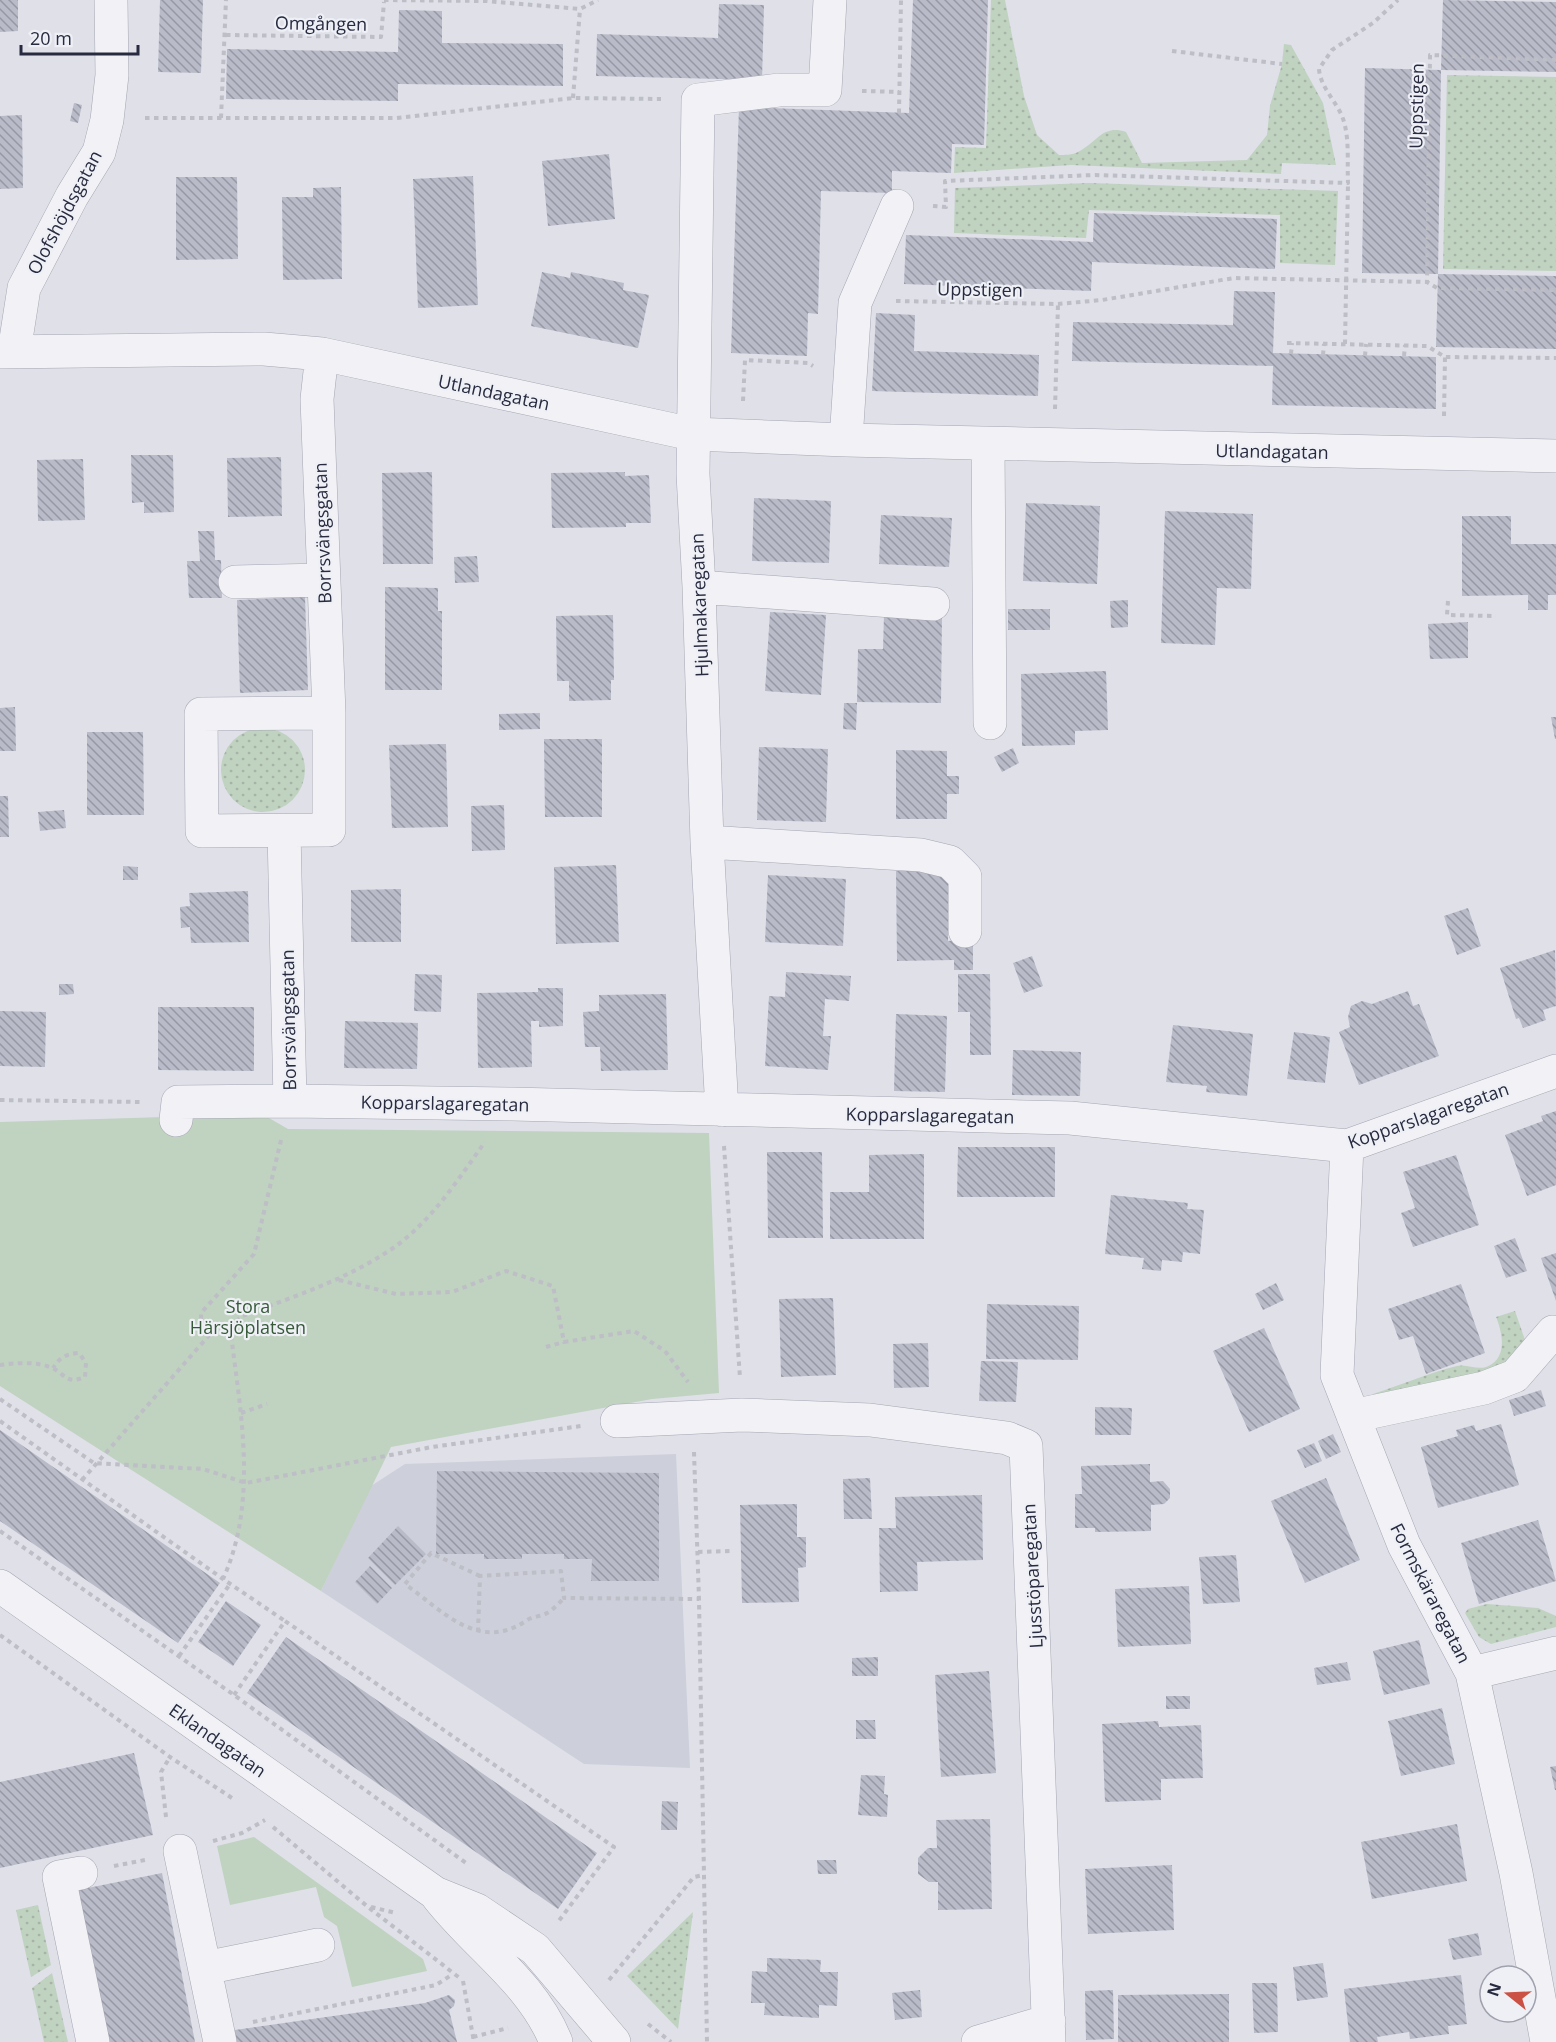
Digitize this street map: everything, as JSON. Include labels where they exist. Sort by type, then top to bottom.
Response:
[{"type":"street","name":"Olofshöjdsgatan","points":[[7,352],[24,288],[72,196],[99,152],[107,120],[112,75],[111,0]]},
{"type":"street","points":[[698,100],[779,90],[825,90],[830,0]]},
{"type":"street","name":"Hjulmakaregatan","points":[[698,100],[692,434],[707,842],[722,1110]]},
{"type":"street","points":[[846,440],[855,303],[912,206]]},
{"type":"street","name":"Utlandagatan","points":[[7,352],[264,349],[321,354],[692,434],[988,444],[1556,456]]},
{"type":"street","name":"Borrsvängsgatan","points":[[321,354],[317,399],[329,713],[329,830],[202,831],[201,714],[329,713]]},
{"type":"street","points":[[988,444],[990,723]]},
{"type":"street","points":[[235,582],[324,580]]},
{"type":"street","points":[[699,587],[933,604]]},
{"type":"street","name":"Borrsvängsgatan","points":[[284,831],[290,1101]]},
{"type":"street","points":[[707,842],[921,855],[950,861],[965,878],[965,931]]},
{"type":"street","name":"Kopparslagaregatan","points":[[177,1111],[290,1101],[512,1104],[1070,1118],[1347,1146],[1556,1071]]},
{"type":"street","name":"Formskäraregatan","points":[[1347,1146],[1337,1375],[1404,1545],[1472,1673],[1516,1873],[1547,2042]]},
{"type":"street","points":[[1353,1416],[1484,1388],[1515,1376],[1553,1332]]},
{"type":"street","name":"Ljusstöparegatan","points":[[617,1421],[742,1415],[870,1420],[1008,1438],[1026,1446],[1049,2032]]},
{"type":"street","name":"Eklandagatan","points":[[0,1586],[435,1893],[477,1910],[535,1949],[614,2042]]},
{"type":"street","points":[[1472,1673],[1556,1653]]},
{"type":"street","points":[[180,1851],[218,2036]]},
{"type":"street","points":[[81,1873],[58,1877],[93,2042]]},
{"type":"street","name":"Eklandagatan","points":[[435,1893],[459,1924],[514,1975],[546,2018],[556,2042]]},
{"type":"street","points":[[205,1968],[318,1945]]},
{"type":"street","points":[[978,2042],[1049,2032]]},
{"type":"path","points":[[221,118],[226,0]]},
{"type":"path","points":[[573,98],[580,9],[597,0]]},
{"type":"path","points":[[898,113],[901,0]]},
{"type":"path","points":[[1345,344],[1347,140],[1342,118],[1320,77],[1319,69],[1332,50],[1373,23],[1398,0]]},
{"type":"path","name":"Omgången","points":[[226,35],[381,38],[384,1],[486,2],[580,9]]},
{"type":"path","points":[[1172,51],[1282,64]]},
{"type":"path","name":"Uppstigen","points":[[1427,282],[1430,55],[1556,60]]},
{"type":"path","points":[[107,120],[397,118],[573,98],[698,100]]},
{"type":"path","points":[[912,206],[946,207],[945,181],[1095,175],[1348,183]]},
{"type":"path","name":"Uppstigen","points":[[901,301],[1058,304],[1102,300],[1234,278],[1427,282],[1437,288],[1556,290]]},
{"type":"path","points":[[1057,367],[1058,304]]},
{"type":"path","points":[[1291,354],[1289,343],[1427,346],[1445,357],[1556,358]]},
{"type":"path","points":[[1323,355],[1324,344]]},
{"type":"path","points":[[1365,356],[1366,344]]},
{"type":"path","points":[[1404,356],[1405,345]]},
{"type":"path","points":[[1425,454],[1445,414],[1445,357]]},
{"type":"path","points":[[741,437],[745,360],[808,363],[849,385]]},
{"type":"path","points":[[1448,601],[1447,615],[1496,616]]},
{"type":"path","points":[[0,1100],[177,1111]]},
{"type":"path","points":[[212,1332],[201,1324],[201,1313],[254,1254],[290,1101]]},
{"type":"path","points":[[82,1480],[94,1463],[212,1332],[230,1327],[242,1316],[339,1280],[397,1245],[446,1197],[512,1104]]},
{"type":"path","points":[[722,1110],[742,1415]]},
{"type":"path","points":[[339,1280],[396,1294],[452,1292],[506,1271],[553,1286],[564,1342]]},
{"type":"path","points":[[223,1580],[233,1558],[246,1483],[241,1413],[230,1327]]},
{"type":"path","points":[[546,1347],[634,1331],[665,1351],[688,1380],[698,1552],[707,2042]]},
{"type":"path","points":[[0,1365],[17,1363],[53,1368],[61,1377],[75,1380],[85,1377],[86,1363],[79,1353],[68,1354],[58,1359],[53,1368]]},
{"type":"path","points":[[0,1399],[94,1463],[203,1469],[246,1483],[432,1447],[617,1421]]},
{"type":"path","points":[[241,1413],[267,1404]]},
{"type":"path","points":[[0,1421],[223,1580],[614,1847],[554,1928]]},
{"type":"path","points":[[0,1531],[234,1695],[467,1864]]},
{"type":"path","points":[[698,1552],[733,1551]]},
{"type":"path","points":[[564,1598],[561,1571],[480,1576],[431,1553],[405,1584],[470,1630],[488,1634],[517,1628],[536,1615],[546,1615],[564,1598],[699,1599]]},
{"type":"path","points":[[478,1632],[480,1576]]},
{"type":"path","points":[[179,1656],[230,1584]]},
{"type":"path","points":[[234,1695],[285,1621]]},
{"type":"path","points":[[0,1635],[170,1757],[237,1802]]},
{"type":"path","points":[[170,1757],[161,1772],[168,1825],[172,1840],[180,1851],[242,1833],[265,1820]]},
{"type":"path","points":[[256,1814],[453,1974],[470,1985]]},
{"type":"path","points":[[578,1998],[609,1981],[694,1877],[703,1875]]},
{"type":"path","points":[[601,1973],[616,1990]]},
{"type":"path","points":[[218,2036],[436,1984],[453,1974]]},
{"type":"path","points":[[463,1981],[473,2039],[514,2026],[509,2019]]},
{"type":"path","points":[[645,2023],[671,2042]]},
{"type":"shaded area","points":[[676,1454],[690,1768],[584,1764],[321,1591],[371,1486],[405,1464]]},
{"type":"green space","points":[[991,0],[1005,0],[1024,96],[1037,135],[1059,155],[1076,153],[1105,132],[1118,130],[1126,132],[1142,163],[1247,160],[1267,135],[1270,106],[1282,64],[1284,44],[1291,45],[1323,103],[1336,165],[1282,163],[1281,174],[1071,165],[954,173],[955,147],[986,148]]},
{"type":"green space","points":[[1447,75],[1556,77],[1556,271],[1443,269]]},
{"type":"green space","points":[[1089,183],[1338,191],[1335,265],[1280,263],[1280,215],[1089,210],[1086,238],[954,233],[955,188]]},
{"type":"green space","points":[[263,728],[279,731],[298,747],[305,770],[302,786],[286,805],[263,812],[247,809],[228,793],[221,770],[224,754],[240,735]]},
{"type":"green space","name":"Stora Härsjöplatsen","points":[[262,1114],[288,1129],[709,1133],[719,1393],[652,1399],[391,1447],[321,1591],[0,1386],[0,1122]]},
{"type":"green space","points":[[1515,1311],[1527,1346],[1512,1365],[1376,1408],[1373,1394],[1457,1366],[1488,1367],[1497,1360],[1502,1342],[1496,1317]]},
{"type":"green space","points":[[1487,1604],[1538,1608],[1556,1616],[1556,1627],[1491,1644],[1479,1637],[1465,1613],[1468,1609]]},
{"type":"green space","points":[[254,1837],[423,1959],[427,1971],[352,1987],[337,1926],[324,1917],[316,1887],[230,1905],[217,1846]]},
{"type":"green space","points":[[38,1905],[51,1965],[31,1977],[16,1910]]},
{"type":"green space","points":[[693,1912],[678,2029],[627,1976]]},
{"type":"green space","points":[[52,1973],[68,2042],[44,2042],[32,1988]]},
{"type":"building","points":[[0,0],[18,0],[18,31],[0,32]]},
{"type":"building","points":[[160,0],[203,0],[201,73],[158,72]]},
{"type":"building","points":[[913,0],[988,0],[984,145],[952,144],[951,173],[892,171],[892,193],[821,191],[818,314],[808,313],[807,356],[731,353],[739,107],[909,113]]},
{"type":"building","points":[[1443,0],[1556,2],[1556,72],[1441,70]]},
{"type":"building","points":[[719,4],[764,5],[762,80],[596,76],[597,34],[718,38]]},
{"type":"building","points":[[399,10],[442,11],[442,43],[563,44],[563,86],[398,84],[398,101],[226,99],[227,49],[398,52]]},
{"type":"building","points":[[1365,68],[1441,70],[1438,274],[1362,273]]},
{"type":"building","points":[[74,103],[82,105],[78,123],[70,121]]},
{"type":"building","points":[[22,115],[23,188],[0,189],[0,116]]},
{"type":"building","points":[[609,154],[615,219],[548,226],[542,161]]},
{"type":"building","points":[[473,176],[478,305],[418,308],[413,179]]},
{"type":"building","points":[[176,177],[237,177],[238,259],[176,260]]},
{"type":"building","points":[[341,187],[342,279],[283,280],[282,197],[313,197],[313,188]]},
{"type":"building","points":[[1094,213],[1277,219],[1275,269],[1092,262],[1091,291],[904,284],[906,235],[1093,242]]},
{"type":"building","points":[[542,272],[570,278],[571,272],[624,283],[623,290],[649,295],[638,348],[531,326]]},
{"type":"building","points":[[1438,274],[1556,276],[1556,349],[1436,347]]},
{"type":"building","points":[[1234,291],[1275,292],[1273,353],[1436,357],[1436,409],[1272,405],[1273,366],[1072,361],[1073,322],[1233,325]]},
{"type":"building","points":[[876,313],[915,315],[914,351],[1039,355],[1038,396],[872,391]]},
{"type":"building","points":[[131,455],[173,455],[174,512],[144,513],[144,502],[132,503]]},
{"type":"building","points":[[281,457],[282,516],[228,517],[227,458]]},
{"type":"building","points":[[83,459],[85,520],[38,521],[37,460]]},
{"type":"building","points":[[432,472],[433,564],[383,564],[382,473]]},
{"type":"building","points":[[625,472],[625,476],[649,475],[651,523],[626,523],[626,527],[552,528],[551,473]]},
{"type":"building","points":[[754,498],[831,501],[829,563],[752,561]]},
{"type":"building","points":[[1026,503],[1100,506],[1097,584],[1023,581]]},
{"type":"building","points":[[1165,511],[1253,514],[1251,589],[1217,588],[1215,645],[1161,643]]},
{"type":"building","points":[[881,515],[952,518],[949,567],[879,564]]},
{"type":"building","points":[[1462,516],[1511,516],[1511,544],[1556,544],[1556,595],[1548,595],[1548,610],[1528,610],[1528,595],[1462,596]]},
{"type":"building","points":[[198,531],[214,531],[215,560],[221,560],[222,598],[189,598],[187,561],[200,561]]},
{"type":"building","points":[[477,556],[479,582],[455,583],[454,557]]},
{"type":"building","points":[[385,587],[438,588],[438,611],[442,611],[442,690],[385,690]]},
{"type":"building","points":[[305,597],[308,690],[240,693],[237,600]]},
{"type":"building","points":[[1128,600],[1128,627],[1111,628],[1110,601]]},
{"type":"building","points":[[1008,609],[1050,609],[1050,630],[1008,630]]},
{"type":"building","points":[[770,612],[826,615],[821,695],[765,691]]},
{"type":"building","points":[[613,615],[614,680],[611,680],[611,700],[569,701],[569,681],[557,681],[556,616]]},
{"type":"building","points":[[884,615],[942,616],[941,703],[857,702],[858,649],[883,649]]},
{"type":"building","points":[[1468,622],[1468,658],[1430,659],[1428,624]]},
{"type":"building","points":[[1106,671],[1108,730],[1075,731],[1075,745],[1022,746],[1021,674]]},
{"type":"building","points":[[844,703],[857,703],[856,730],[843,729]]},
{"type":"building","points":[[15,707],[16,751],[0,751],[0,708]]},
{"type":"building","points":[[540,713],[540,729],[499,730],[499,714]]},
{"type":"building","points":[[1551,717],[1556,717],[1556,739],[1555,739]]},
{"type":"building","points":[[87,732],[143,732],[144,815],[87,815]]},
{"type":"building","points":[[544,739],[602,739],[602,817],[545,817]]},
{"type":"building","points":[[446,744],[448,827],[392,828],[389,745]]},
{"type":"building","points":[[759,747],[828,749],[826,822],[757,820]]},
{"type":"building","points":[[1013,748],[1019,763],[1002,772],[994,757]]},
{"type":"building","points":[[896,750],[947,751],[947,776],[959,776],[959,794],[947,794],[947,819],[896,819]]},
{"type":"building","points":[[0,796],[8,796],[9,837],[0,837]]},
{"type":"building","points":[[504,805],[505,850],[472,851],[471,806]]},
{"type":"building","points":[[64,810],[66,828],[40,831],[38,812]]},
{"type":"building","points":[[616,865],[619,942],[556,944],[554,867]]},
{"type":"building","points":[[123,866],[138,867],[138,880],[123,880]]},
{"type":"building","points":[[948,870],[948,941],[973,939],[973,970],[954,970],[954,960],[897,961],[896,871]]},
{"type":"building","points":[[768,875],[846,879],[843,946],[765,942]]},
{"type":"building","points":[[401,889],[401,942],[351,942],[351,890]]},
{"type":"building","points":[[248,891],[249,942],[191,943],[190,927],[181,928],[180,907],[190,906],[189,893]]},
{"type":"building","points":[[1468,908],[1481,946],[1457,955],[1444,916]]},
{"type":"building","points":[[1555,950],[1556,1006],[1543,1010],[1546,1020],[1523,1028],[1519,1018],[1516,1019],[1500,968]]},
{"type":"building","points":[[1032,956],[1043,986],[1024,993],[1013,963]]},
{"type":"building","points":[[786,972],[851,976],[849,1001],[825,999],[823,1036],[831,1036],[828,1070],[765,1066],[769,996],[785,997]]},
{"type":"building","points":[[415,974],[442,975],[441,1012],[414,1011]]},
{"type":"building","points":[[958,974],[990,974],[991,1055],[970,1055],[970,1012],[958,1012]]},
{"type":"building","points":[[59,984],[73,984],[74,994],[59,995]]},
{"type":"building","points":[[538,988],[563,988],[563,1026],[539,1027],[539,1021],[531,1021],[532,1067],[478,1068],[477,993],[538,992]]},
{"type":"building","points":[[1408,991],[1413,1006],[1419,1004],[1439,1056],[1359,1085],[1339,1032],[1350,1027],[1348,1017],[1351,1006],[1362,1001],[1372,1004]]},
{"type":"building","points":[[666,994],[668,1070],[601,1071],[600,1047],[585,1047],[583,1012],[599,1011],[599,995]]},
{"type":"building","points":[[158,1007],[254,1007],[254,1071],[158,1070]]},
{"type":"building","points":[[0,1011],[46,1012],[45,1067],[0,1066]]},
{"type":"building","points":[[896,1014],[947,1016],[945,1092],[894,1091]]},
{"type":"building","points":[[345,1021],[418,1023],[417,1069],[344,1068]]},
{"type":"building","points":[[1173,1025],[1253,1034],[1247,1096],[1206,1092],[1207,1086],[1166,1082]]},
{"type":"building","points":[[1294,1032],[1330,1037],[1325,1083],[1287,1079]]},
{"type":"building","points":[[1013,1050],[1081,1052],[1080,1096],[1012,1095]]},
{"type":"building","points":[[1556,1111],[1556,1185],[1527,1196],[1505,1135],[1543,1121],[1541,1116]]},
{"type":"building","points":[[958,1147],[1055,1147],[1055,1197],[957,1197]]},
{"type":"building","points":[[767,1152],[822,1152],[823,1238],[768,1238]]},
{"type":"building","points":[[924,1154],[924,1239],[830,1239],[830,1192],[869,1192],[869,1155]]},
{"type":"building","points":[[1456,1155],[1479,1225],[1413,1247],[1401,1213],[1415,1208],[1403,1172]]},
{"type":"building","points":[[1111,1195],[1188,1203],[1187,1209],[1204,1210],[1200,1254],[1183,1252],[1182,1262],[1162,1260],[1161,1271],[1142,1269],[1144,1258],[1105,1254]]},
{"type":"building","points":[[1515,1238],[1527,1271],[1506,1278],[1494,1246]]},
{"type":"building","points":[[1556,1253],[1556,1301],[1541,1258]]},
{"type":"building","points":[[1276,1283],[1284,1300],[1263,1310],[1255,1294]]},
{"type":"building","points":[[1461,1284],[1485,1353],[1426,1374],[1413,1336],[1399,1340],[1388,1309]]},
{"type":"building","points":[[833,1298],[836,1375],[781,1377],[779,1299]]},
{"type":"building","points":[[987,1304],[1079,1306],[1078,1360],[986,1359]]},
{"type":"building","points":[[1264,1328],[1300,1409],[1249,1432],[1213,1351]]},
{"type":"building","points":[[928,1343],[929,1387],[894,1388],[893,1344]]},
{"type":"building","points":[[981,1361],[1018,1362],[1016,1402],[979,1401]]},
{"type":"building","points":[[1541,1390],[1546,1406],[1514,1416],[1509,1400]]},
{"type":"building","points":[[1095,1407],[1132,1408],[1131,1435],[1095,1435]]},
{"type":"building","points":[[1501,1424],[1519,1485],[1438,1508],[1421,1447],[1458,1436],[1456,1430],[1474,1425],[1476,1431]]},
{"type":"building","points":[[0,1430],[220,1583],[178,1643],[0,1521]]},
{"type":"building","points":[[1333,1434],[1341,1452],[1326,1459],[1318,1441]]},
{"type":"building","points":[[1314,1443],[1322,1461],[1305,1468],[1297,1450]]},
{"type":"building","points":[[1150,1464],[1150,1482],[1163,1481],[1170,1489],[1170,1498],[1164,1504],[1151,1505],[1151,1531],[1095,1532],[1095,1528],[1075,1528],[1075,1494],[1082,1494],[1081,1466]]},
{"type":"building","points":[[437,1471],[659,1473],[659,1581],[591,1581],[592,1559],[564,1559],[564,1554],[522,1554],[522,1559],[484,1559],[484,1554],[436,1554]]},
{"type":"building","points":[[870,1478],[872,1519],[844,1519],[843,1479]]},
{"type":"building","points":[[1326,1478],[1360,1560],[1305,1583],[1271,1501]]},
{"type":"building","points":[[982,1495],[983,1560],[917,1562],[918,1591],[880,1592],[879,1528],[896,1528],[895,1497]]},
{"type":"building","points":[[797,1504],[797,1537],[806,1537],[806,1567],[798,1568],[799,1602],[742,1603],[740,1505]]},
{"type":"building","points":[[1538,1520],[1556,1581],[1479,1604],[1461,1543]]},
{"type":"building","points":[[398,1526],[426,1554],[395,1585],[368,1558]]},
{"type":"building","points":[[1236,1555],[1240,1602],[1203,1604],[1199,1557]]},
{"type":"building","points":[[370,1566],[392,1588],[377,1604],[355,1582]]},
{"type":"building","points":[[1189,1586],[1191,1644],[1118,1647],[1115,1589]]},
{"type":"building","points":[[226,1601],[261,1625],[233,1666],[198,1642]]},
{"type":"building","points":[[286,1637],[597,1853],[558,1909],[247,1693]]},
{"type":"building","points":[[1419,1640],[1430,1684],[1384,1695],[1373,1651]]},
{"type":"building","points":[[878,1657],[878,1676],[852,1676],[852,1658]]},
{"type":"building","points":[[1347,1662],[1351,1680],[1317,1685],[1314,1668]]},
{"type":"building","points":[[989,1671],[996,1773],[941,1777],[935,1675]]},
{"type":"building","points":[[1166,1696],[1190,1696],[1190,1709],[1166,1709]]},
{"type":"building","points":[[1442,1708],[1455,1764],[1401,1776],[1388,1721]]},
{"type":"building","points":[[856,1720],[875,1720],[876,1739],[856,1739]]},
{"type":"building","points":[[1158,1721],[1159,1727],[1201,1725],[1203,1778],[1161,1779],[1161,1800],[1105,1802],[1102,1724]]},
{"type":"building","points":[[134,1753],[153,1835],[0,1868],[0,1782]]},
{"type":"building","points":[[1556,1766],[1556,1790],[1555,1790],[1550,1767]]},
{"type":"building","points":[[861,1775],[885,1776],[884,1794],[888,1795],[887,1817],[858,1815]]},
{"type":"building","points":[[662,1801],[678,1802],[677,1830],[661,1830]]},
{"type":"building","points":[[990,1819],[992,1909],[938,1910],[938,1882],[929,1882],[918,1874],[918,1858],[928,1848],[937,1848],[936,1820]]},
{"type":"building","points":[[1457,1824],[1467,1881],[1372,1899],[1361,1842]]},
{"type":"building","points":[[817,1860],[836,1860],[837,1874],[818,1874]]},
{"type":"building","points":[[1172,1865],[1174,1930],[1088,1934],[1085,1869]]},
{"type":"building","points":[[162,1873],[195,2042],[108,2042],[78,1890]]},
{"type":"building","points":[[1478,1933],[1482,1955],[1453,1960],[1448,1939]]},
{"type":"building","points":[[767,1958],[821,1960],[820,1972],[838,1972],[837,2006],[819,2005],[819,2018],[764,2015],[765,2003],[751,2003],[752,1971],[767,1972]]},
{"type":"building","points":[[1323,1963],[1328,1997],[1297,2001],[1293,1967]]},
{"type":"building","points":[[1461,1975],[1467,2024],[1448,2026],[1449,2034],[1410,2039],[1409,2032],[1377,2037],[1378,2042],[1350,2042],[1344,1989]]},
{"type":"building","points":[[1252,1983],[1277,1983],[1278,2032],[1254,2033]]},
{"type":"building","points":[[920,1990],[922,2017],[895,2020],[892,1993]]},
{"type":"building","points":[[1113,1990],[1114,2039],[1086,2040],[1085,1991]]},
{"type":"building","points":[[1229,1994],[1229,2042],[1118,2042],[1118,1995]]},
{"type":"building","points":[[449,1995],[455,2000],[454,2006],[449,2010],[457,2042],[231,2042],[231,2035],[235,2030],[425,2003]]}]
